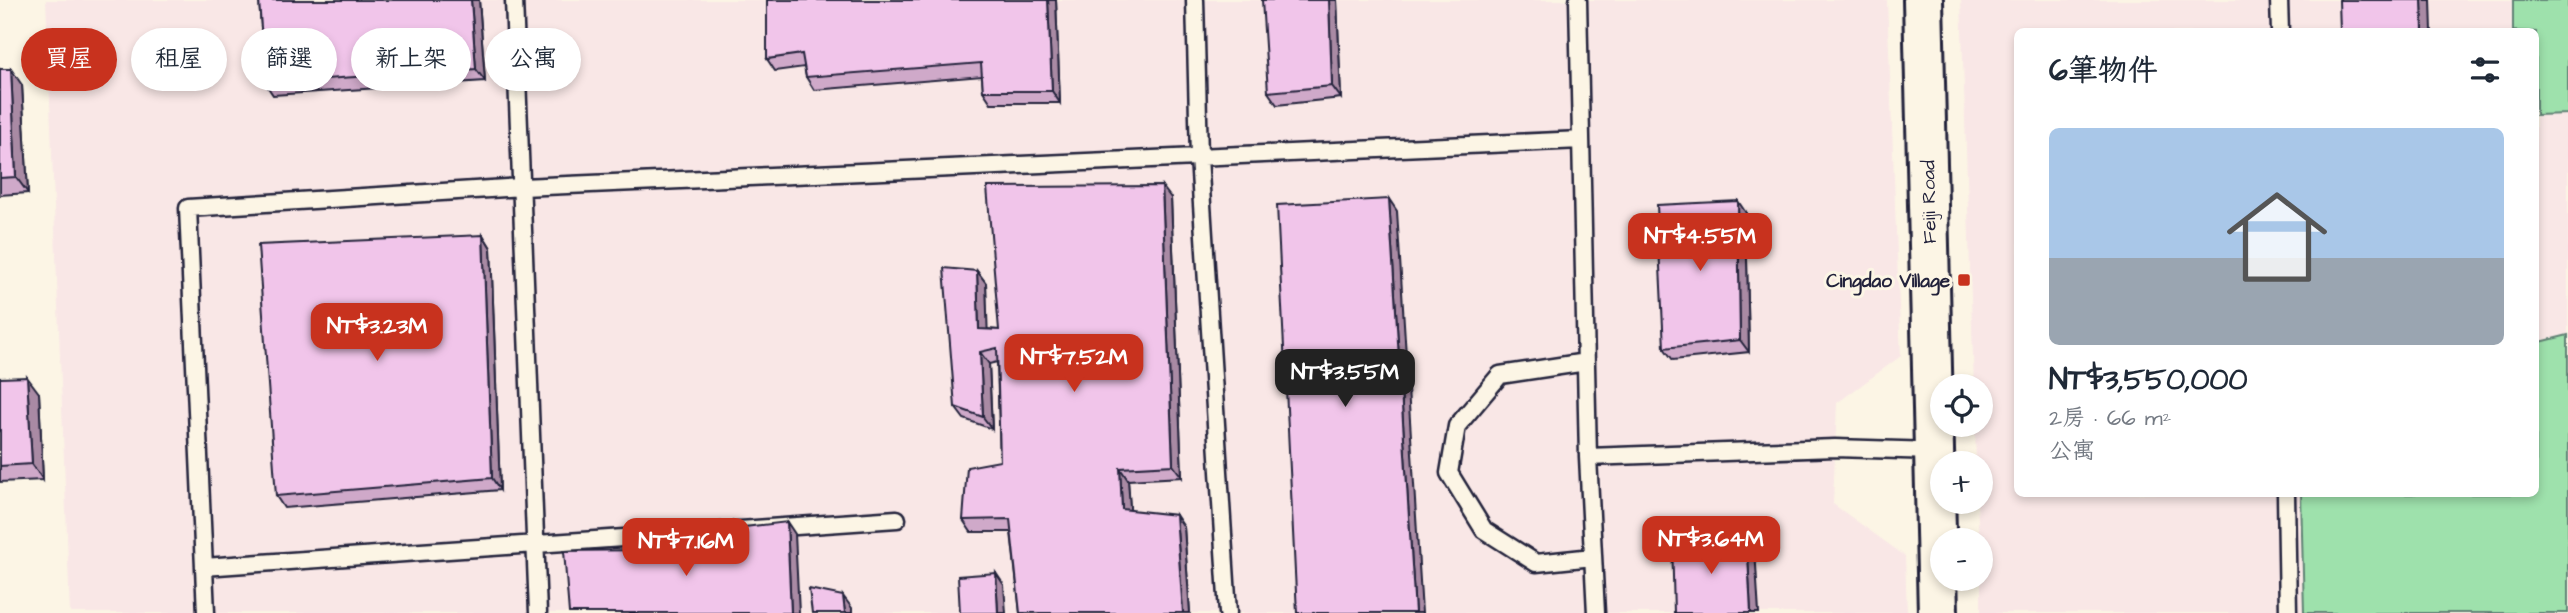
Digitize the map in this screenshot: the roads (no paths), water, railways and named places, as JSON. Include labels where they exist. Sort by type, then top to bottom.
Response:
[{"type":"street","name":"Feiji Road","points":[[1923,0],[1934,451]]},
{"type":"street","name":"Feiji Road","points":[[1936,514],[1938,613]]},
{"type":"lane","points":[[514,0],[538,613]]},
{"type":"lane","points":[[1195,0],[1199,157],[1228,613]]},
{"type":"lane","points":[[1578,0],[1588,457],[1596,613]]},
{"type":"lane","points":[[2279,0],[2280,28]]},
{"type":"lane","points":[[206,613],[188,208],[522,187],[1581,140]]},
{"type":"lane","points":[[1586,362],[1500,376],[1457,425],[1449,473],[1484,530],[1536,563],[1593,557]]},
{"type":"lane","points":[[1588,457],[1835,448],[1934,451]]},
{"type":"lane","points":[[2286,497],[2288,613]]},
{"type":"lane","points":[[204,567],[897,519]]},
{"type":"place","name":"Cingdao Village","points":[[1964,280]]}]
